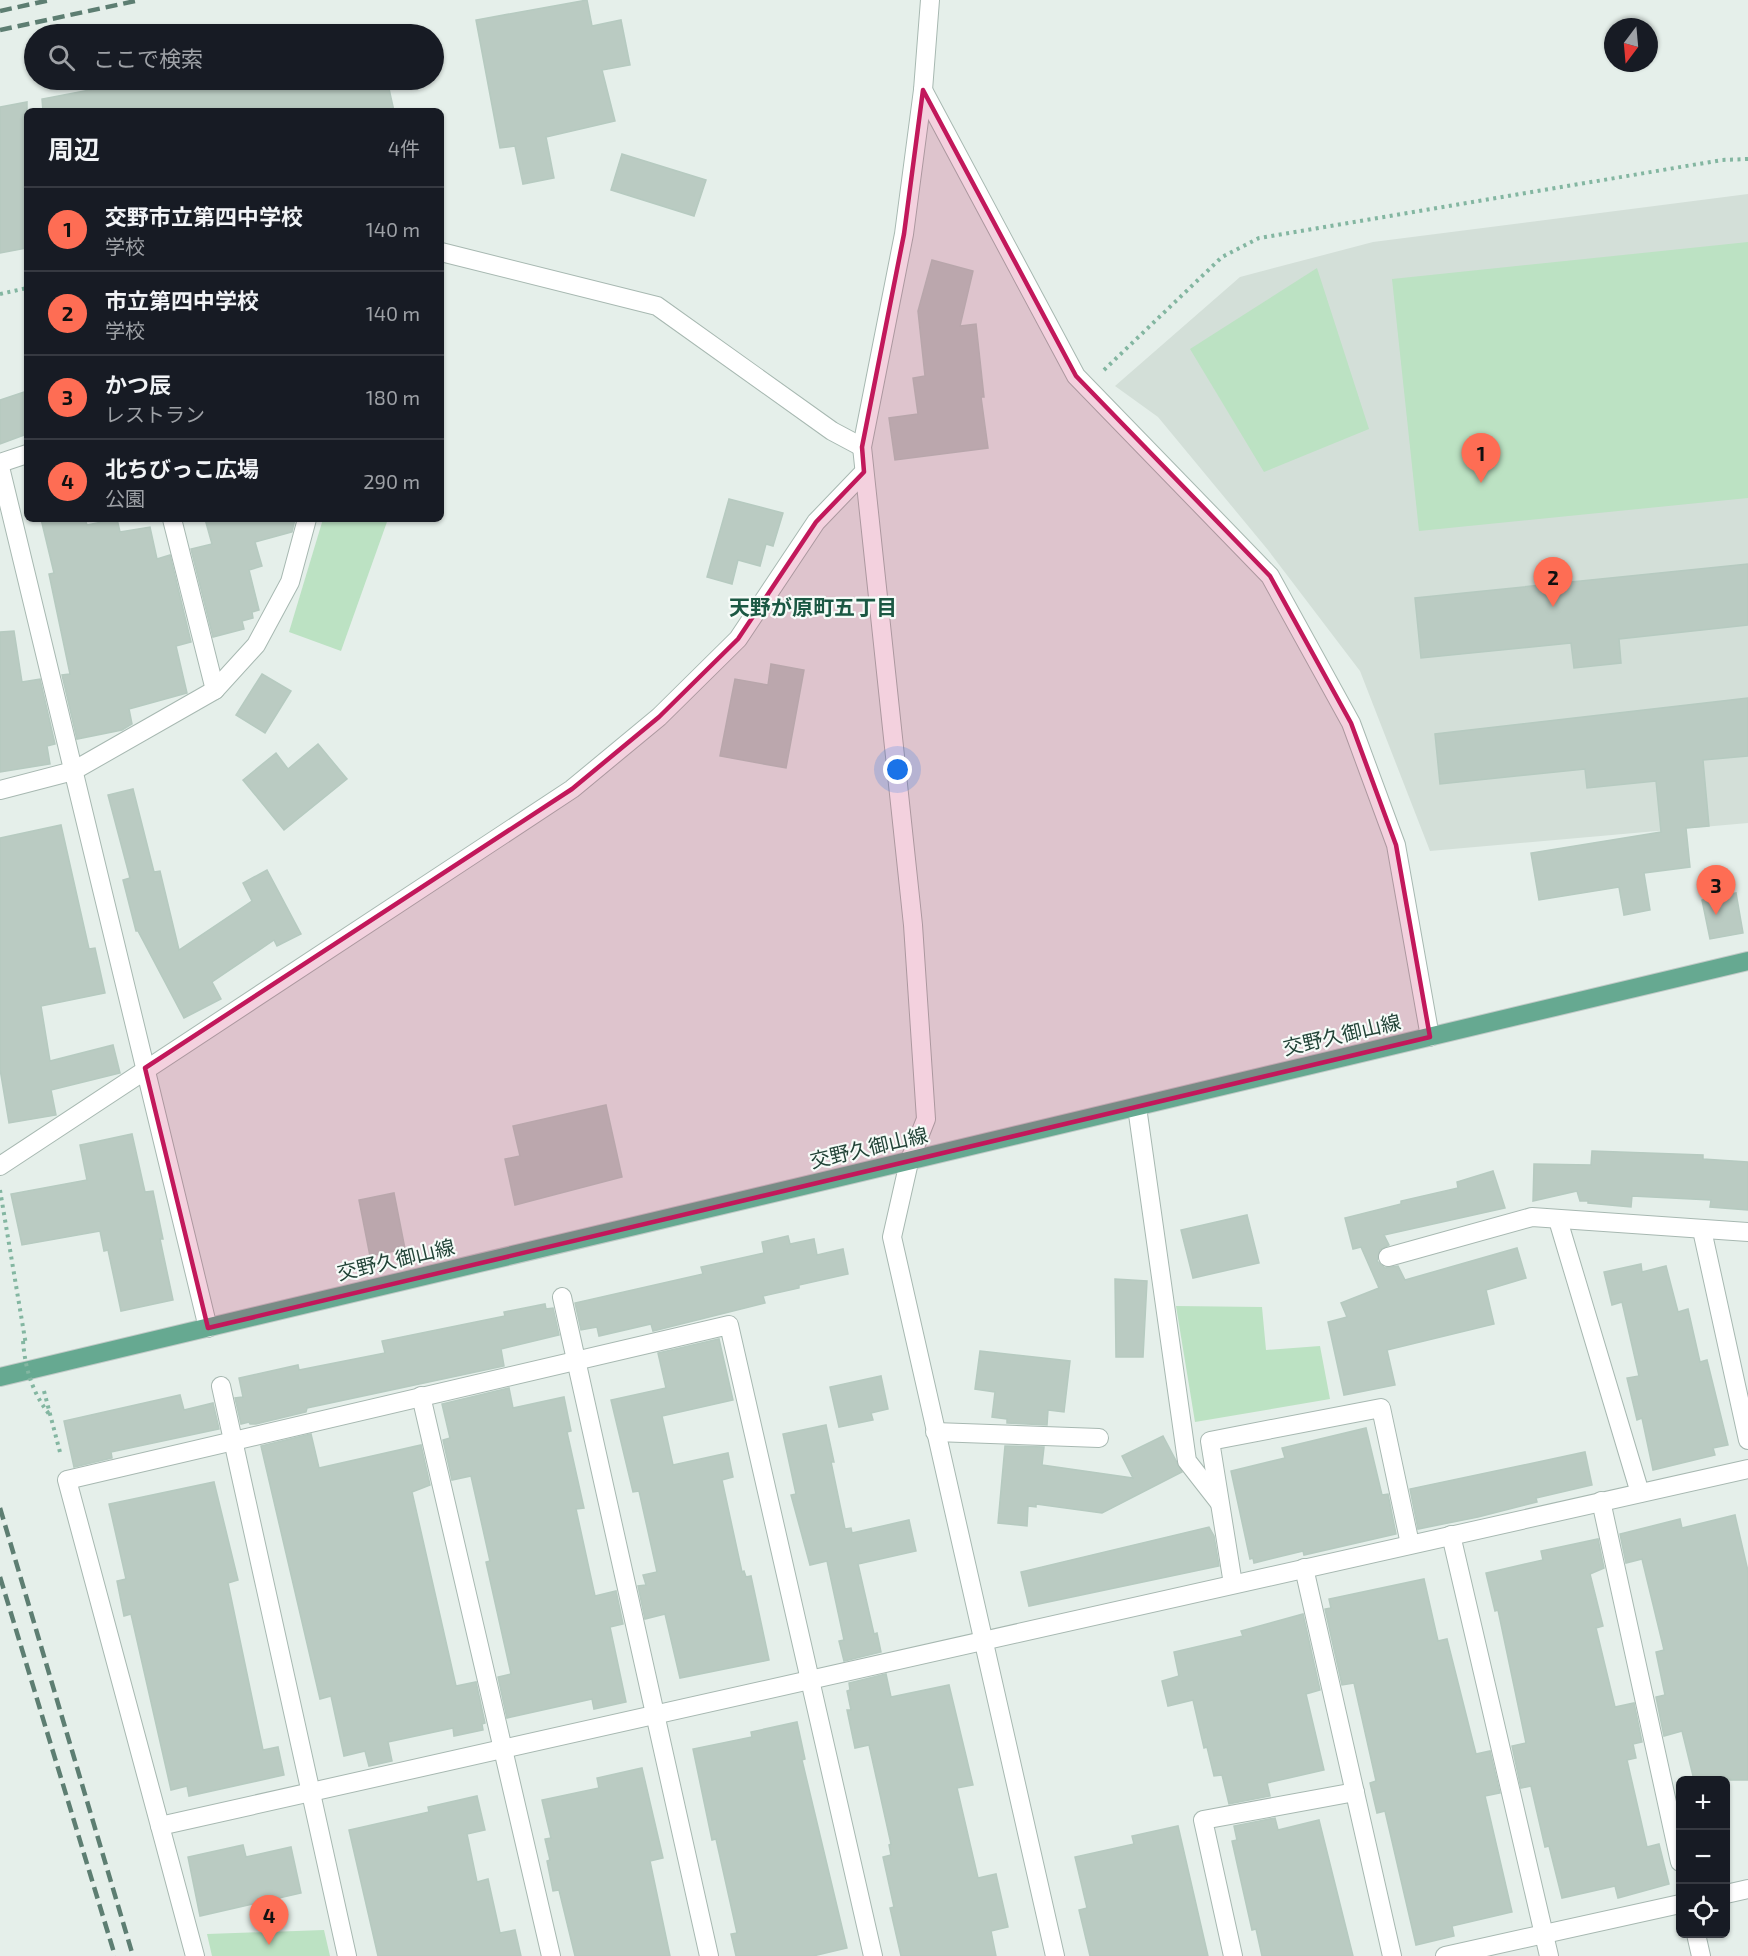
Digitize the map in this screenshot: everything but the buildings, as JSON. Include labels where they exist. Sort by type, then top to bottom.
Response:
[{"type":"main road","name":"交野久御山線","points":[[0,1377],[1748,961]]},
{"type":"street","points":[[930,0],[922,90],[904,234],[862,447],[913,925],[926,1119],[909,1162],[892,1237],[1055,1956]]},
{"type":"street","points":[[922,90],[1076,376],[1270,576],[1351,723],[1396,845],[1431,1037]]},
{"type":"street","points":[[444,253],[657,306],[832,431],[862,447]]},
{"type":"street","points":[[24,455],[0,465],[208,1328]]},
{"type":"street","points":[[0,1166],[145,1068],[399,905],[572,789],[659,717],[738,639],[816,522],[864,472]]},
{"type":"street","points":[[173,522],[215,690]]},
{"type":"street","points":[[0,790],[74,771],[215,690],[256,645],[290,582],[306,522]]},
{"type":"street","points":[[1137,1107],[1187,1461],[1220,1504]]},
{"type":"street","points":[[1388,1257],[1532,1217],[1748,1232]]},
{"type":"street","points":[[1558,1220],[1640,1493]]},
{"type":"street","points":[[1702,1230],[1748,1440]]},
{"type":"street","points":[[562,1297],[709,1956]]},
{"type":"street","points":[[195,1956],[67,1480],[729,1325],[873,1956]]},
{"type":"street","points":[[220,1386],[347,1956]]},
{"type":"street","points":[[421,1396],[550,1956]]},
{"type":"street","points":[[1233,1584],[1210,1441],[1381,1408],[1410,1544]]},
{"type":"street","points":[[935,1432],[1099,1438]]},
{"type":"street","points":[[160,1826],[1748,1469]]},
{"type":"street","points":[[1601,1501],[1676,1844]]},
{"type":"street","points":[[1451,1535],[1549,1956]]},
{"type":"street","points":[[1304,1568],[1392,1956]]},
{"type":"street","points":[[1233,1956],[1203,1820],[1354,1792]]},
{"type":"street","points":[[1730,1893],[1748,1889]]},
{"type":"street","points":[[1445,1956],[1676,1905]]},
{"type":"street","points":[[1697,1938],[1701,1956]]},
{"type":"path","points":[[1087,388],[1222,257],[1259,238],[1722,160],[1748,159]]},
{"type":"path","points":[[0,294],[24,289]]},
{"type":"path","points":[[0,1190],[25,1361],[37,1398],[48,1414]]},
{"type":"path","points":[[23,1341],[39,1369],[48,1414],[67,1480]]},
{"type":"highlighted area","points":[[923,90],[1076,376],[1270,576],[1351,723],[1396,845],[1430,1037],[208,1328],[145,1068],[572,789],[659,717],[738,639],[816,522],[864,472],[862,447],[904,234]]},
{"type":"shaded area","points":[[1748,194],[1748,823],[1430,851],[1360,671],[1268,550],[1158,417],[1115,386],[1240,277],[1373,242]]},
{"type":"green space","points":[[1748,242],[1748,498],[1419,531],[1392,279]]},
{"type":"green space","points":[[1317,268],[1369,429],[1264,472],[1190,349]]},
{"type":"green space","points":[[322,522],[387,522],[341,651],[289,632]]},
{"type":"green space","points":[[1176,1306],[1262,1307],[1266,1350],[1320,1346],[1330,1399],[1195,1422]]},
{"type":"green space","points":[[324,1930],[330,1956],[212,1956],[207,1934]]},
{"type":"railway","points":[[0,11],[50,0]]},
{"type":"railway","points":[[28,24],[140,0]]},
{"type":"railway","points":[[0,30],[24,25]]},
{"type":"railway","points":[[0,1508],[133,1956]]},
{"type":"railway","points":[[0,1577],[115,1956]]},
{"type":"place","name":"交野市立第四中学校","points":[[1481,483]]},
{"type":"place","name":"市立第四中学校","points":[[1553,607]]},
{"type":"place","name":"かつ辰","points":[[1716,915]]},
{"type":"place","name":"北ちびっこ広場","points":[[269,1945]]},
{"type":"district","name":"天野が原町五丁目","points":[[813,608]]}]
